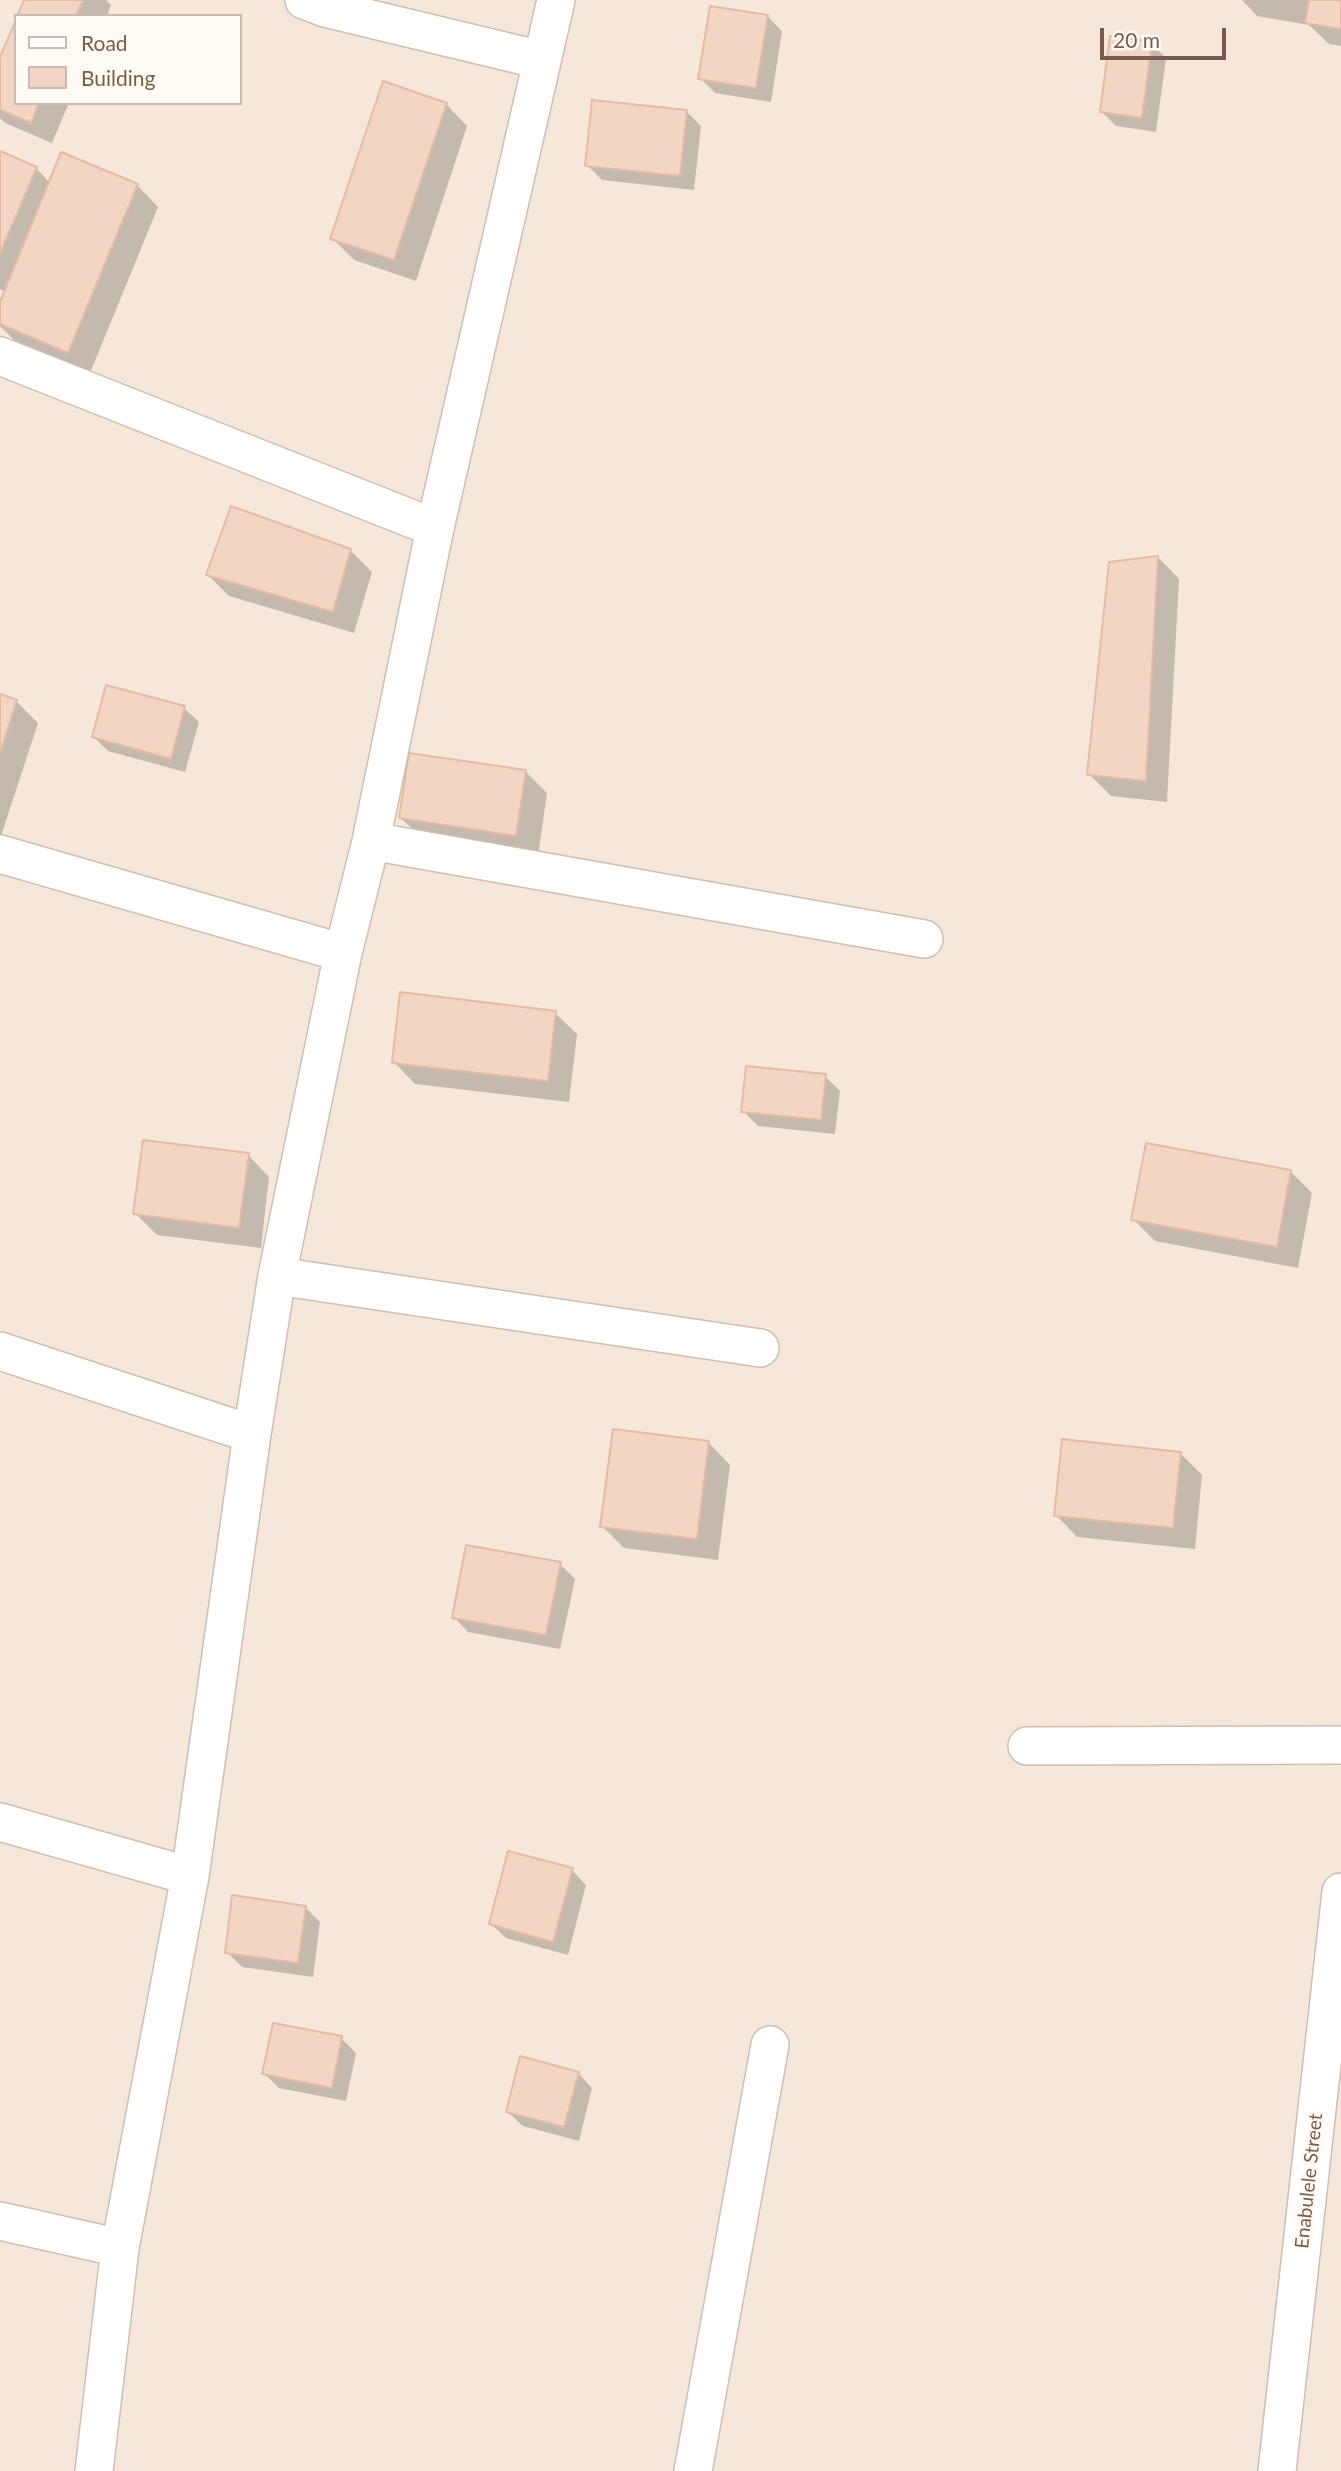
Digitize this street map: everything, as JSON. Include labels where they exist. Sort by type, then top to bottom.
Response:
[{"type":"street","points":[[304,0],[325,8],[541,60]]},
{"type":"street","points":[[93,2471],[120,2248],[190,1876],[277,1276],[343,953],[371,841],[435,528],[556,0]]},
{"type":"street","points":[[0,356],[435,528]]},
{"type":"street","points":[[371,841],[924,939]]},
{"type":"street","points":[[0,854],[343,953]]},
{"type":"street","points":[[277,1276],[760,1348]]},
{"type":"street","points":[[0,1351],[252,1434]]},
{"type":"street","points":[[1027,1746],[1341,1745]]},
{"type":"street","points":[[0,1822],[190,1876]]},
{"type":"street","name":"Enabulele Street","points":[[1278,2471],[1341,1902]]},
{"type":"street","points":[[694,2471],[770,2045]]},
{"type":"street","points":[[0,2221],[120,2248]]},
{"type":"shaded area","points":[[0,0],[1341,0],[1341,2471],[0,2471]]},
{"type":"building","points":[[24,0],[83,0],[77,14],[18,14]]},
{"type":"building","points":[[1309,0],[1341,0],[1341,29],[1305,23]]},
{"type":"building","points":[[710,6],[768,15],[756,88],[698,79]]},
{"type":"building","points":[[14,25],[14,105],[38,105],[31,123],[0,110],[0,57]]},
{"type":"building","points":[[1110,36],[1152,42],[1142,118],[1100,112]]},
{"type":"building","points":[[383,81],[447,103],[394,260],[330,239]]},
{"type":"building","points":[[592,100],[687,110],[680,176],[585,166]]},
{"type":"building","points":[[0,151],[37,167],[0,253]]},
{"type":"building","points":[[61,152],[138,184],[68,353],[0,324],[0,302]]},
{"type":"building","points":[[231,506],[351,549],[333,612],[206,575]]},
{"type":"building","points":[[1158,556],[1146,781],[1087,775],[1109,562]]},
{"type":"building","points":[[106,685],[185,706],[171,759],[92,737]]},
{"type":"building","points":[[0,694],[17,700],[0,753]]},
{"type":"building","points":[[409,753],[526,770],[516,836],[399,818]]},
{"type":"building","points":[[400,992],[556,1011],[548,1081],[392,1063]]},
{"type":"building","points":[[746,1066],[826,1074],[821,1120],[741,1112]]},
{"type":"building","points":[[143,1140],[249,1153],[239,1228],[133,1214]]},
{"type":"building","points":[[1146,1143],[1291,1170],[1277,1247],[1131,1220]]},
{"type":"building","points":[[613,1429],[709,1441],[697,1539],[600,1527]]},
{"type":"building","points":[[1062,1439],[1181,1452],[1173,1528],[1054,1516]]},
{"type":"building","points":[[466,1545],[561,1562],[546,1635],[452,1618]]},
{"type":"building","points":[[508,1851],[573,1868],[553,1942],[489,1924]]},
{"type":"building","points":[[232,1895],[306,1906],[298,1963],[225,1953]]},
{"type":"building","points":[[273,2023],[342,2036],[332,2088],[262,2074]]},
{"type":"building","points":[[520,2056],[579,2072],[564,2127],[506,2112]]}]
